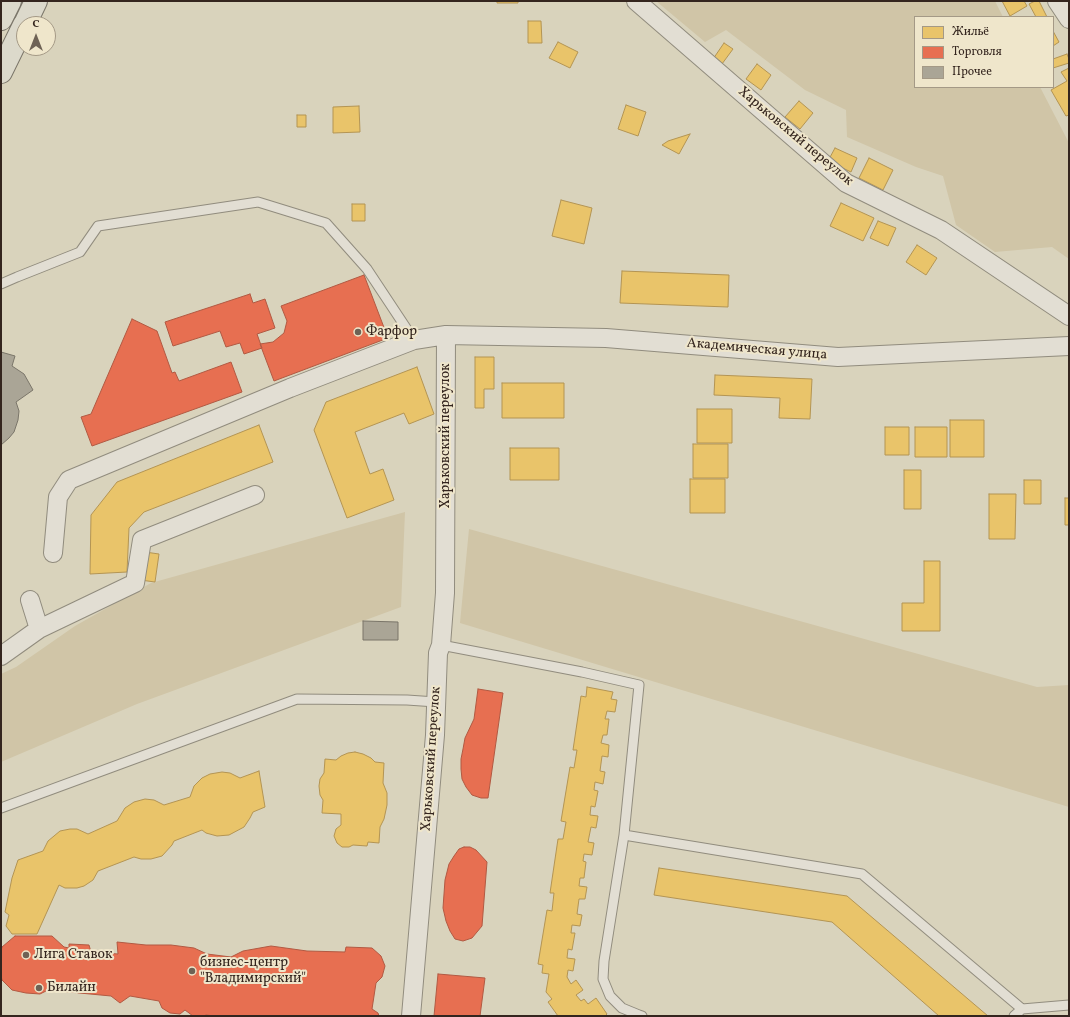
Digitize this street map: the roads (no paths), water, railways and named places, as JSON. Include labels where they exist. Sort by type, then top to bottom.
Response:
[{"type":"main road","points":[[1,19],[10,1]]},
{"type":"main road","points":[[28,16],[36,1]]},
{"type":"main road","points":[[1,72],[16,41]]},
{"type":"street","name":"Харьковский переулок","points":[[636,1],[846,183],[940,230],[1069,316]]},
{"type":"street","points":[[1058,1],[1069,19]]},
{"type":"street","name":"Харьковский переулок","points":[[411,1016],[435,735],[438,653],[442,645],[445,593],[446,335]]},
{"type":"street","points":[[53,553],[58,497],[69,480],[290,388],[414,340],[446,335]]},
{"type":"street","name":"Академическая улица","points":[[446,335],[606,338],[838,357],[1069,346]]},
{"type":"street","points":[[1,656],[39,629],[135,583],[142,540],[255,495]]},
{"type":"street","points":[[30,600],[39,629]]},
{"type":"lane","points":[[1,284],[80,252],[98,226],[258,202],[326,224],[367,269],[414,340]]},
{"type":"lane","points":[[442,645],[582,672],[639,686],[624,835],[604,962],[604,979],[610,996],[622,1008],[642,1016]]},
{"type":"lane","points":[[1,808],[297,699],[399,700],[436,702]]},
{"type":"lane","points":[[624,835],[862,874],[1022,1009]]},
{"type":"lane","points":[[1014,1016],[1022,1009],[1069,1005]]},
{"type":"place","name":"Фарфор","points":[[358,332]]},
{"type":"place","name":"Лига Ставок","points":[[26,955]]},
{"type":"place","name":"бизнес-центр \"Владимирский\"","points":[[192,971]]},
{"type":"place","name":"Билайн","points":[[39,988]]}]
